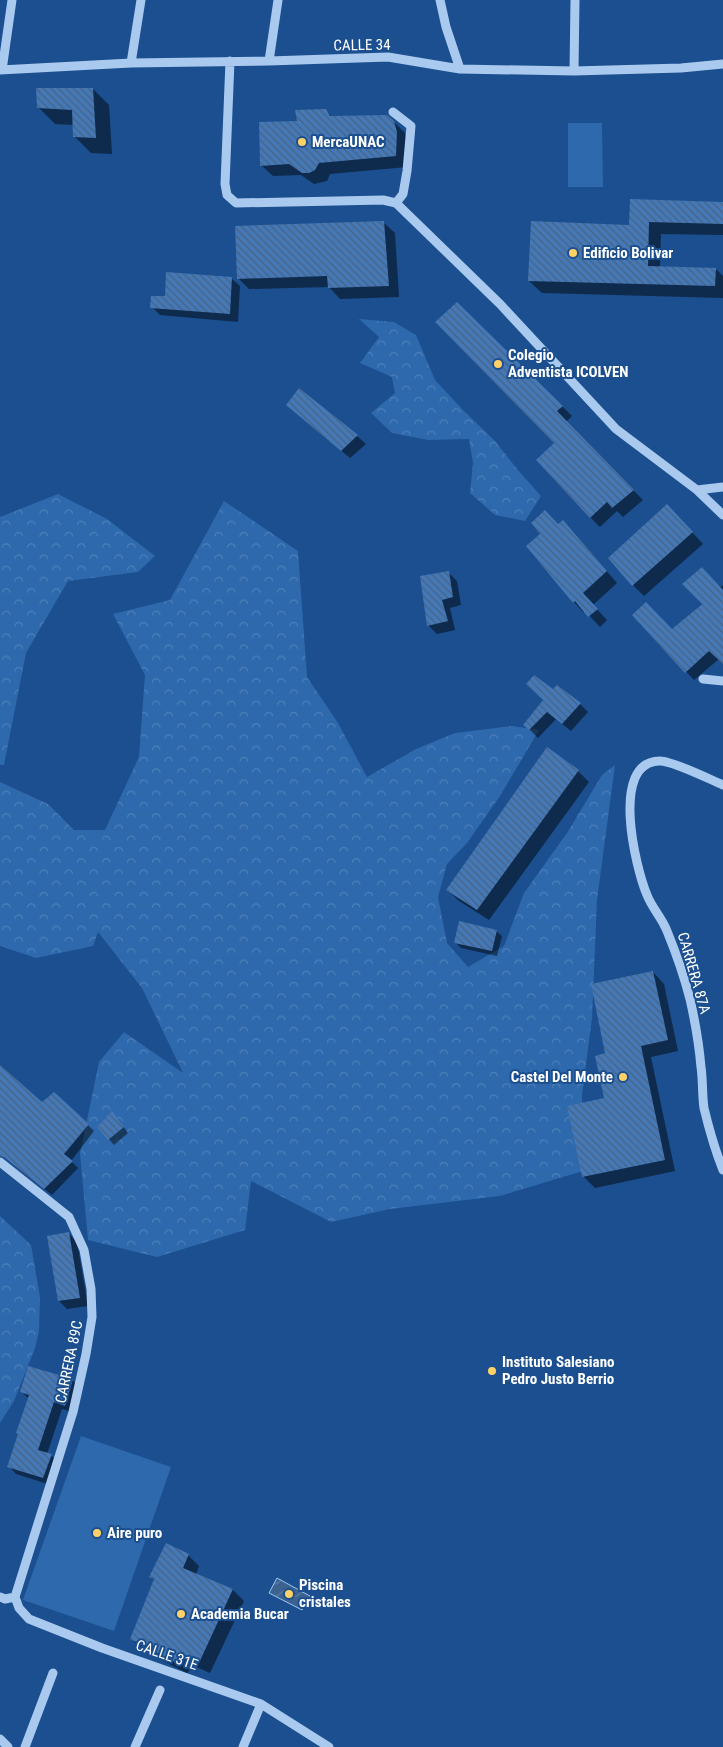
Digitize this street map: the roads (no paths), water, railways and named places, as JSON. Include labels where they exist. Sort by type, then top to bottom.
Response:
[{"type":"street","points":[[1,70],[12,0]]},
{"type":"street","points":[[131,63],[142,0]]},
{"type":"street","points":[[269,61],[278,0]]},
{"type":"street","points":[[440,0],[446,27],[460,69]]},
{"type":"street","points":[[574,71],[575,0]]},
{"type":"street","name":"CALLE 34","points":[[1,70],[131,63],[388,58],[460,69],[574,71],[681,68],[723,64]]},
{"type":"street","points":[[230,61],[225,184],[227,195],[236,203],[383,200],[396,203],[500,304],[616,429],[697,490],[723,515]]},
{"type":"street","points":[[392,112],[411,126],[403,194],[396,203]]},
{"type":"street","points":[[697,490],[723,487]]},
{"type":"street","points":[[703,679],[723,681]]},
{"type":"street","name":"CARRERA 87A","points":[[723,785],[672,764],[660,761],[647,763],[637,774],[632,785],[630,807],[638,866],[647,896],[667,929],[690,1000],[701,1066],[704,1106],[715,1149],[723,1170]]},
{"type":"street","name":"CARRERA 89C","points":[[0,1162],[69,1217],[84,1250],[91,1289],[92,1317],[73,1412],[15,1597]]},
{"type":"street","points":[[0,1597],[5,1599],[15,1597]]},
{"type":"street","name":"CALLE 31E","points":[[15,1597],[19,1608],[29,1619],[102,1648],[261,1704],[329,1747]]},
{"type":"street","points":[[24,1747],[53,1673]]},
{"type":"street","points":[[136,1747],[160,1690]]},
{"type":"street","points":[[243,1747],[261,1704]]},
{"type":"street","points":[[0,1739],[8,1747]]},
{"type":"water","name":"Piscina cristales","points":[[277,1578],[310,1596],[302,1610],[269,1593]]},
{"type":"place","name":"MercaUNAC","points":[[302,142]]},
{"type":"place","name":"Edificio Bolivar","points":[[573,253]]},
{"type":"place","name":"Colegio Adventista ICOLVEN","points":[[498,364]]},
{"type":"place","name":"Castel Del Monte","points":[[623,1077]]},
{"type":"place","name":"Instituto Salesiano Pedro Justo Berrio","points":[[492,1371]]},
{"type":"place","name":"Aire puro","points":[[97,1533]]},
{"type":"place","name":"Piscina cristales","points":[[289,1594]]},
{"type":"place","name":"Academia Bucar","points":[[181,1614]]}]
